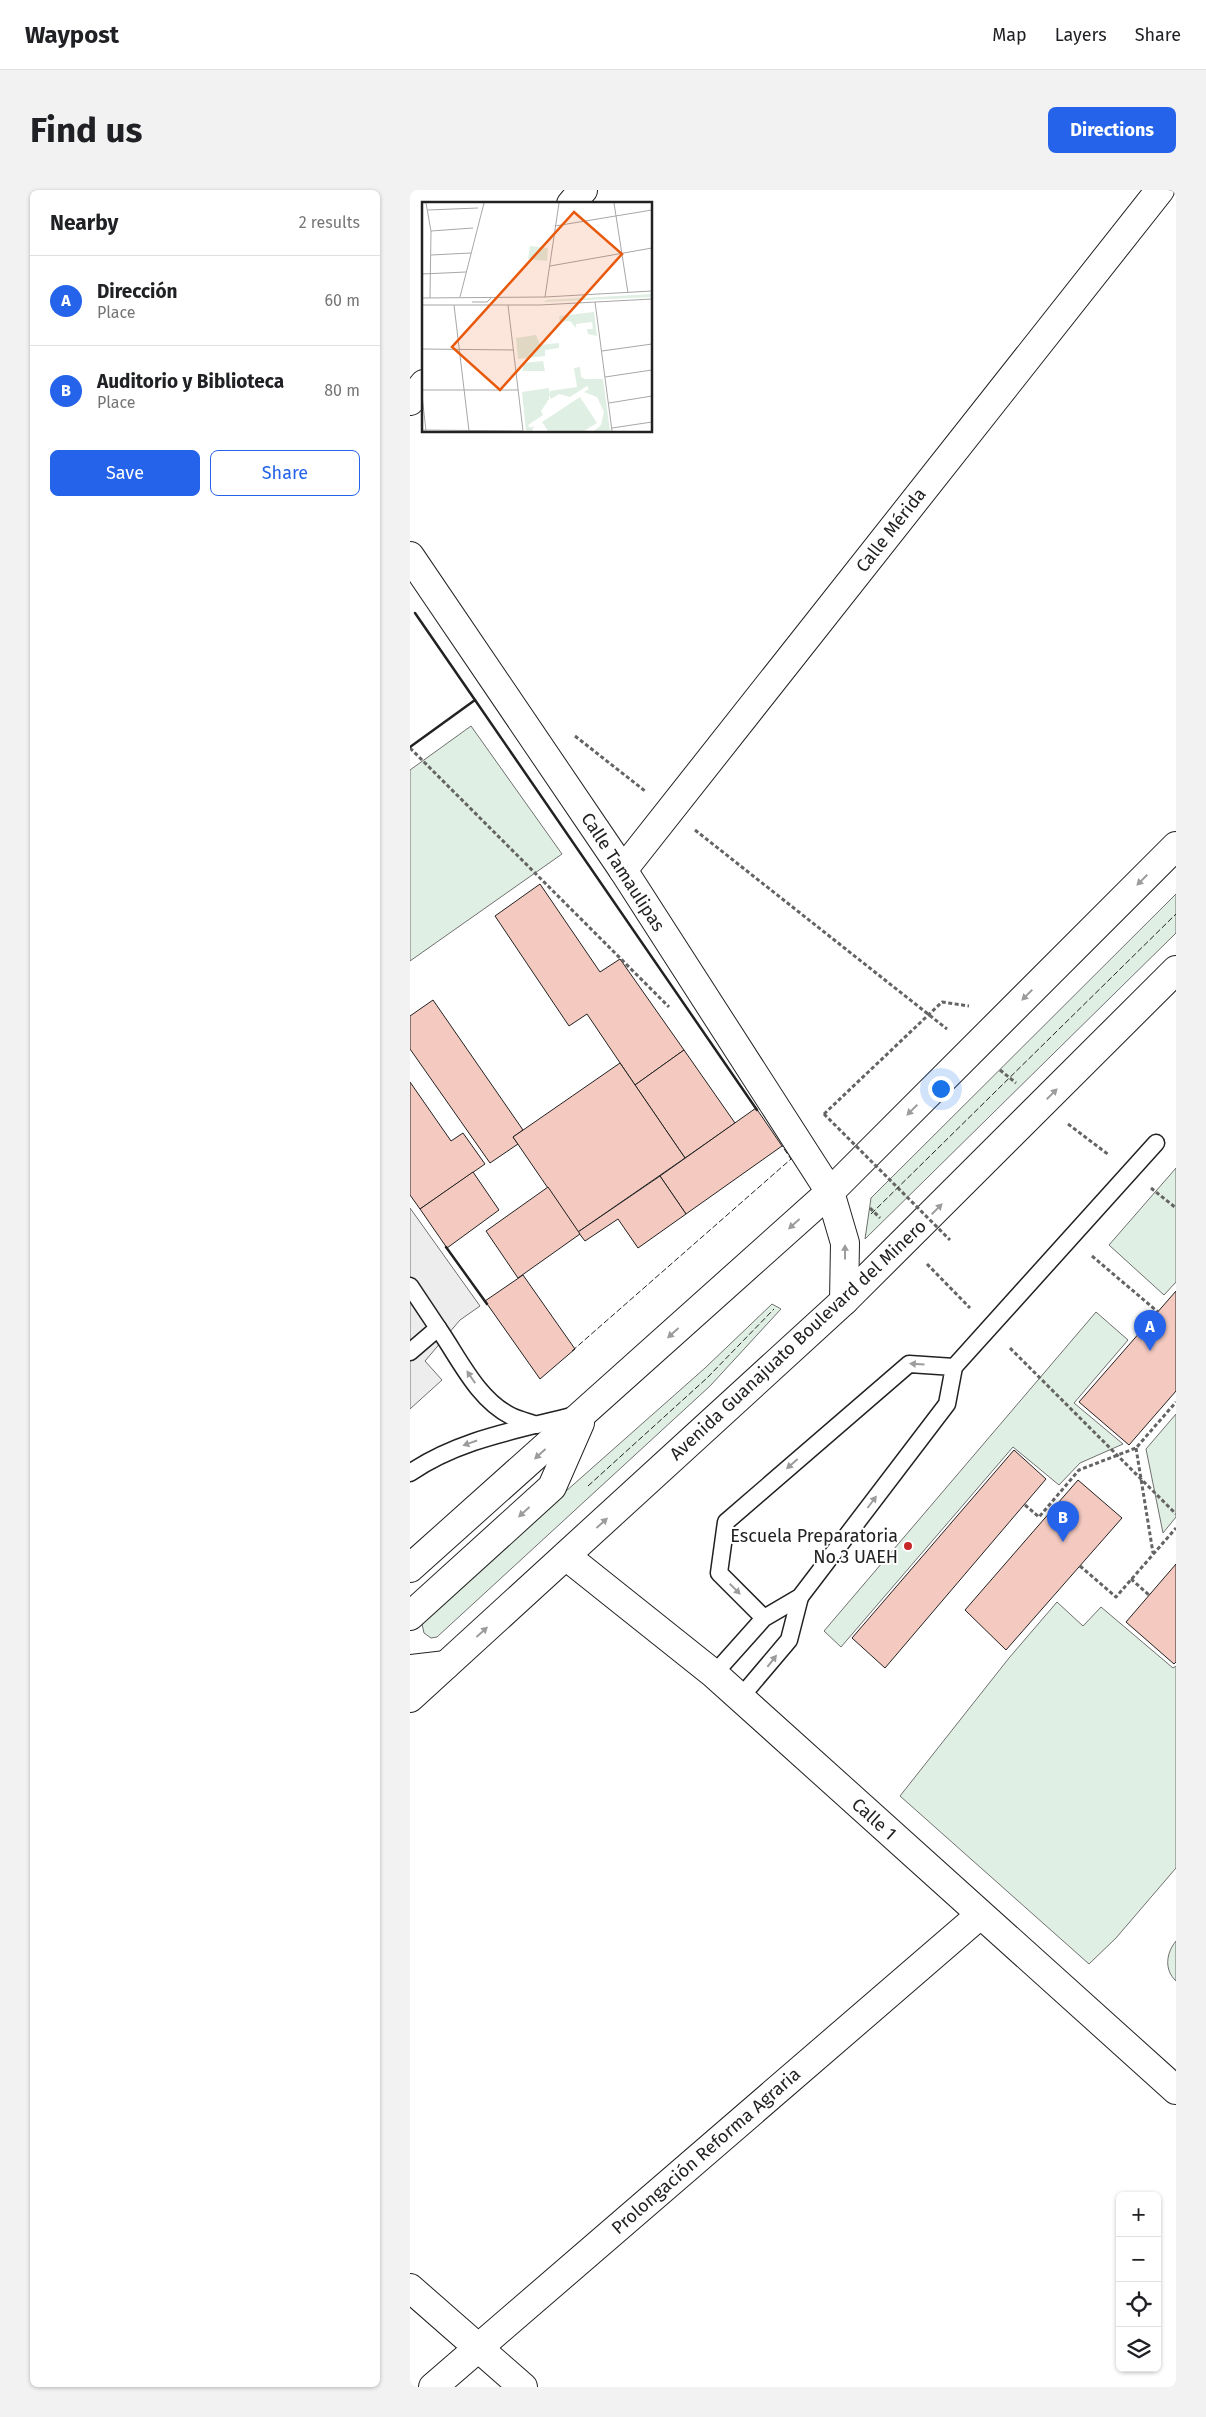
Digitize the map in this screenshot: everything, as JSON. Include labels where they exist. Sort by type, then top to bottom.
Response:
[{"type":"street","points":[[573,202],[582,190]]},
{"type":"street","name":"Calle Mérida","points":[[623,870],[1160,190]]},
{"type":"street","points":[[410,401],[422,386]]},
{"type":"street","name":"Calle Tamaulipas","points":[[410,556],[623,870],[830,1192],[845,1243],[844,1301]]},
{"type":"street","points":[[410,1568],[830,1192],[1176,846]]},
{"type":"street","name":"Avenida Guanajuato Boulevard del Minero","points":[[410,1698],[422,1663],[566,1556],[844,1301],[1176,970]]},
{"type":"street","points":[[410,1616],[552,1487],[585,1413]]},
{"type":"street","name":"Calle 1","points":[[566,1556],[714,1674],[980,1916],[1176,2090]]},
{"type":"street","name":"Prolongación Reforma Agraria","points":[[433,2387],[477,2347],[980,1916]]},
{"type":"street","points":[[410,2288],[523,2387]]},
{"type":"lane","points":[[714,1674],[764,1618],[800,1597],[947,1404],[954,1367],[1156,1143]]},
{"type":"lane","points":[[410,1286],[482,1393],[512,1417],[537,1425]]},
{"type":"lane","points":[[410,1352],[438,1328]]},
{"type":"lane","points":[[764,1618],[719,1573],[726,1522],[909,1364],[954,1367]]},
{"type":"lane","points":[[410,1473],[451,1450],[482,1439],[585,1413]]},
{"type":"lane","points":[[740,1698],[789,1640],[800,1597]]},
{"type":"path","points":[[574,736],[652,797]]},
{"type":"path","points":[[691,828],[949,1030]]},
{"type":"path","points":[[942,1002],[824,1114],[950,1240]]},
{"type":"path","points":[[996,1067],[1020,1085]]},
{"type":"path","points":[[1067,1122],[1114,1159]]},
{"type":"path","points":[[1145,1184],[1176,1208]]},
{"type":"path","points":[[1146,1192],[1152,1185]]},
{"type":"path","points":[[1098,1249],[1092,1256],[1158,1312]]},
{"type":"path","points":[[1025,1505],[1039,1517],[1079,1470],[1136,1448],[1176,1402]]},
{"type":"path","points":[[1136,1448],[1153,1554]]},
{"type":"path","points":[[1080,1566],[1116,1597],[1175,1531]]},
{"type":"path","points":[[1131,1579],[1149,1595]]},
{"type":"green space","points":[[471,726],[562,854],[410,961],[410,770]]},
{"type":"green space","points":[[1176,894],[1176,933],[865,1239],[871,1198]]},
{"type":"green space","points":[[1176,1168],[1176,1282],[1164,1295],[1109,1245]]},
{"type":"green space","points":[[772,1304],[781,1309],[710,1386],[437,1637],[431,1638],[424,1633],[422,1624],[425,1616],[705,1368]]},
{"type":"green space","points":[[1096,1312],[1128,1340],[1074,1403],[1123,1444],[1080,1463],[1059,1485],[1013,1447],[841,1647],[824,1631]]},
{"type":"green space","points":[[1176,1414],[1176,1517],[1163,1533],[1146,1449]]},
{"type":"green space","points":[[1057,1602],[1083,1626],[1101,1607],[1173,1668],[1176,1666],[1176,1868],[1116,1938],[1089,1964],[900,1796],[1009,1658]]},
{"type":"green space","points":[[1176,1941],[1176,1981],[1168,1967],[1168,1956]]},
{"type":"shaded area","points":[[410,1208],[480,1306],[460,1320],[425,1361],[442,1380],[410,1409]]},
{"type":"building","points":[[540,884],[600,972],[620,959],[684,1050],[635,1085],[587,1014],[569,1026],[495,916]]},
{"type":"building","points":[[433,1000],[523,1130],[513,1137],[518,1144],[490,1163],[410,1049],[410,1016]]},
{"type":"building","points":[[684,1050],[735,1123],[685,1158],[635,1085]]},
{"type":"building","points":[[620,1063],[685,1158],[578,1232],[513,1137]]},
{"type":"building","points":[[410,1082],[451,1141],[463,1133],[485,1164],[420,1209],[410,1195]]},
{"type":"building","points":[[756,1108],[782,1146],[686,1214],[660,1176]]},
{"type":"building","points":[[473,1172],[499,1210],[447,1248],[420,1209]]},
{"type":"building","points":[[660,1176],[686,1214],[638,1248],[618,1219],[585,1241],[578,1232]]},
{"type":"building","points":[[548,1187],[580,1234],[518,1278],[486,1231]]},
{"type":"building","points":[[523,1275],[575,1349],[540,1379],[485,1301]]},
{"type":"building","points":[[1176,1291],[1176,1391],[1129,1445],[1079,1402]]},
{"type":"building","points":[[1014,1450],[1046,1479],[885,1668],[852,1638]]},
{"type":"building","points":[[1078,1480],[1122,1518],[1006,1650],[965,1610]]},
{"type":"building","points":[[1176,1564],[1176,1662],[1174,1664],[1126,1622]]},
{"type":"fence","points":[[871,1214],[1176,914]]},
{"type":"fence","points":[[572,1351],[791,1159],[782,1146]]},
{"type":"fence","points":[[588,1486],[707,1378],[774,1309]]},
{"type":"wall","points":[[415,613],[475,700]]},
{"type":"wall","points":[[410,747],[475,700],[757,1110]]},
{"type":"wall","points":[[446,1247],[487,1304]]},
{"type":"place","name":"Dirección","points":[[1150,1351]]},
{"type":"place","name":"Auditorio y Biblioteca","points":[[1063,1542]]},
{"type":"place","name":"Escuela Preparatoria No.3 UAEH","points":[[908,1546]]}]
